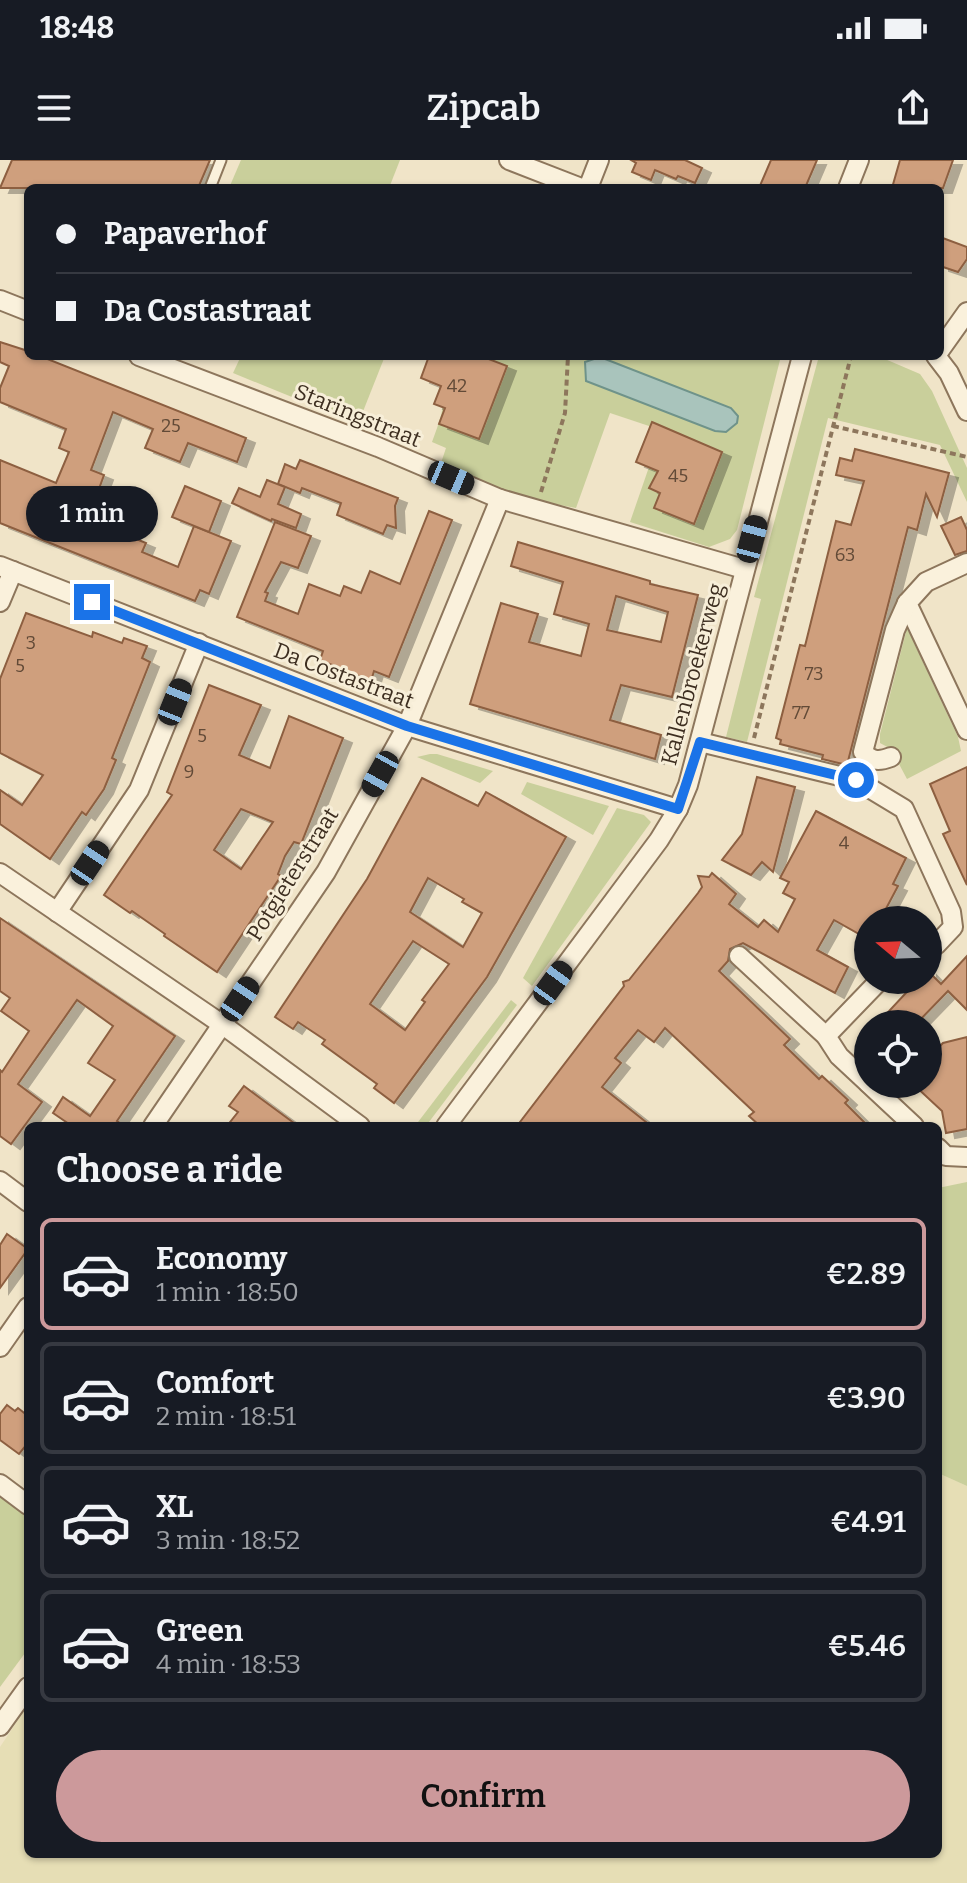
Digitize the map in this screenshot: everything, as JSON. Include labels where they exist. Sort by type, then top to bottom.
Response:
[{"type":"street","points":[[509,160],[571,184]]},
{"type":"street","points":[[590,184],[599,160]]},
{"type":"street","points":[[850,184],[859,160]]},
{"type":"street","points":[[0,300],[24,309]]},
{"type":"street","points":[[944,344],[967,312]]},
{"type":"street","name":"Staringstraat","points":[[150,360],[378,447],[500,499],[744,569]]},
{"type":"street","name":"Kallenbroekerweg","points":[[449,1122],[659,840],[678,809],[700,742],[801,360]]},
{"type":"street","points":[[939,360],[949,373],[967,411]]},
{"type":"street","name":"Potgieterstraat","points":[[156,1122],[326,872],[407,726],[500,499]]},
{"type":"street","points":[[891,757],[879,761],[870,759],[863,752],[895,630],[907,603],[926,582],[967,563]]},
{"type":"street","points":[[0,602],[6,568]]},
{"type":"street","name":"Da Costastraat","points":[[6,568],[407,726],[678,809]]},
{"type":"street","points":[[907,603],[967,730]]},
{"type":"street","points":[[57,912],[139,790],[199,643]]},
{"type":"street","points":[[700,742],[856,780],[904,809],[951,912],[953,927],[942,939]]},
{"type":"street","points":[[0,873],[223,1025],[355,1122]]},
{"type":"street","points":[[739,956],[826,1036],[839,1056],[854,1070]]},
{"type":"street","points":[[826,1036],[866,994]]},
{"type":"street","points":[[883,1098],[910,1122]]},
{"type":"street","points":[[942,1152],[946,1156],[967,1157]]},
{"type":"street","points":[[0,1181],[24,1199]]},
{"type":"street","points":[[0,1347],[24,1313]]},
{"type":"street","points":[[0,1484],[24,1502]]},
{"type":"street","points":[[0,1726],[24,1693]]},
{"type":"lane","points":[[212,184],[221,160]]},
{"type":"path","points":[[536,510],[565,413],[568,360]]},
{"type":"path","points":[[750,754],[850,360]]},
{"type":"path","points":[[833,426],[967,457]]},
{"type":"shaded area","points":[[942,1475],[967,1486],[967,1883],[0,1883],[0,1747],[24,1711],[24,1858],[942,1858]]},
{"type":"green space","points":[[241,160],[400,160],[391,184],[231,184]]},
{"type":"green space","points":[[239,360],[383,360],[358,424],[233,373]]},
{"type":"green space","points":[[438,360],[780,360],[737,530],[730,539],[709,547],[630,522],[649,467],[649,426],[610,413],[576,508],[528,499],[440,466],[446,448],[432,442],[444,399]]},
{"type":"green space","points":[[818,360],[887,360],[920,374],[932,391],[967,468],[967,502],[940,445],[828,418],[747,742],[726,737],[761,599],[754,597]]},
{"type":"green space","points":[[907,628],[958,737],[961,751],[907,779],[891,749],[880,743],[880,734]]},
{"type":"green space","points":[[430,754],[493,771],[480,783],[417,757]]},
{"type":"green space","points":[[527,782],[609,806],[593,835],[521,794]]},
{"type":"green space","points":[[617,808],[644,815],[651,822],[532,986],[523,978]]},
{"type":"green space","points":[[511,1000],[517,1005],[429,1122],[418,1122]]},
{"type":"green space","points":[[967,1182],[967,1486],[942,1475],[942,1187]]},
{"type":"green space","points":[[0,1492],[24,1510],[24,1654],[0,1687]]},
{"type":"water","points":[[608,360],[731,408],[738,416],[737,423],[726,432],[715,431],[586,381],[585,362]]},
{"type":"building","points":[[12,160],[210,160],[200,184],[24,184],[24,188],[0,188]]},
{"type":"building","points":[[631,160],[685,160],[702,168],[695,183],[655,170],[651,180],[632,172],[636,163]]},
{"type":"building","points":[[771,160],[817,160],[807,184],[761,184]]},
{"type":"building","points":[[900,160],[953,160],[944,185],[893,184]]},
{"type":"building","points":[[944,238],[967,247],[967,259],[958,272],[944,267]]},
{"type":"building","points":[[0,342],[24,350],[24,360],[50,360],[246,438],[237,462],[188,443],[180,462],[145,448],[153,429],[113,412],[91,470],[104,475],[92,508],[99,511],[95,522],[146,543],[142,552],[178,567],[194,526],[231,541],[209,594],[200,590],[195,601],[0,523],[0,460],[56,483],[69,452],[59,448],[66,429],[0,402],[0,388],[9,366],[0,362]]},
{"type":"building","points":[[428,360],[491,360],[507,366],[479,439],[439,424],[445,408],[434,404],[441,386],[421,378]]},
{"type":"building","points":[[652,422],[722,452],[694,524],[654,508],[660,493],[649,488],[658,471],[636,462]]},
{"type":"building","points":[[855,449],[949,473],[937,517],[926,494],[917,530],[908,527],[847,765],[780,744],[781,740],[776,738],[800,645],[805,646],[836,521],[851,525],[864,481],[836,475],[840,458],[852,461]]},
{"type":"building","points":[[300,460],[398,498],[395,506],[396,528],[387,525],[383,534],[337,515],[341,503],[302,488],[300,493],[278,484],[285,464],[296,469]]},
{"type":"building","points":[[267,480],[285,487],[278,504],[301,514],[296,528],[271,521],[232,503],[239,488],[260,497]]},
{"type":"building","points":[[185,486],[221,501],[209,532],[172,517]]},
{"type":"building","points":[[429,511],[452,520],[389,677],[374,671],[371,681],[320,660],[323,651],[237,617],[275,522],[311,536],[298,568],[281,562],[265,592],[268,593],[265,601],[298,614],[309,584],[340,596],[344,586],[361,593],[370,571],[400,584]]},
{"type":"building","points":[[961,517],[967,530],[967,551],[955,555],[941,526]]},
{"type":"building","points":[[518,542],[650,581],[650,584],[698,595],[672,697],[621,685],[610,720],[661,735],[655,759],[470,704],[501,603],[538,614],[529,642],[581,656],[589,624],[554,614],[563,582],[511,566]],"holes":[[[616,596],[668,612],[661,642],[607,630]]]},
{"type":"building","points":[[26,613],[92,637],[93,632],[122,643],[124,638],[147,646],[142,658],[150,662],[112,758],[116,760],[104,789],[86,815],[82,812],[50,859],[0,824],[0,790],[22,805],[43,775],[0,753],[0,679]]},
{"type":"building","points":[[209,685],[261,705],[239,755],[270,768],[289,716],[343,738],[301,844],[294,842],[278,874],[281,876],[217,972],[132,911],[130,913],[104,895],[172,795],[167,792]],"holes":[[[241,809],[273,822],[241,869],[214,850]]]},
{"type":"building","points":[[967,767],[967,885],[943,834],[950,831],[930,784]]},
{"type":"building","points":[[757,777],[795,787],[773,872],[762,862],[751,875],[722,860],[742,834]]},
{"type":"building","points":[[422,778],[478,806],[486,792],[566,837],[487,977],[394,1103],[374,1088],[377,1084],[322,1044],[325,1040],[298,1022],[293,1029],[275,1017],[367,879]],"holes":[[[428,878],[482,913],[463,947],[410,912]],[[413,941],[449,964],[422,1000],[425,1002],[405,1030],[370,1004]]]},
{"type":"building","points":[[816,811],[906,858],[893,884],[898,886],[887,906],[854,906],[854,931],[834,920],[817,950],[848,967],[835,993],[743,943],[730,949],[728,961],[719,971],[790,1039],[784,1045],[819,1079],[822,1076],[848,1100],[845,1103],[864,1122],[756,1122],[749,1116],[754,1112],[665,1028],[654,1042],[638,1030],[615,1058],[621,1063],[602,1087],[646,1122],[520,1122],[624,986],[623,982],[629,980],[698,893],[702,887],[698,876],[709,877],[712,873],[736,894],[729,904],[758,927],[764,920],[778,932],[795,899],[783,893],[789,882],[780,878]]},
{"type":"building","points":[[0,918],[175,1036],[118,1122],[66,1122],[53,1113],[63,1097],[90,1116],[115,1080],[88,1063],[113,1026],[77,1000],[18,1084],[42,1102],[27,1122],[24,1122],[11,1144],[0,1136],[0,1070],[2,1072],[29,1031],[1,1011],[10,998],[0,991]]},
{"type":"building","points":[[967,956],[967,1010],[948,991],[930,1010],[890,1010],[905,994],[942,994],[942,983]]},
{"type":"building","points":[[967,1037],[967,1129],[946,1133],[942,1111],[928,1098],[942,1098],[943,1043]]},
{"type":"building","points":[[244,1086],[293,1122],[230,1122],[238,1112],[229,1106]]},
{"type":"building","points":[[7,1234],[24,1246],[24,1255],[0,1288],[0,1245]]},
{"type":"building","points":[[7,1405],[24,1413],[24,1448],[19,1454],[0,1440],[0,1414]]},
{"type":"route","points":[[92,602],[407,726],[678,809],[700,742],[856,780]]}]
